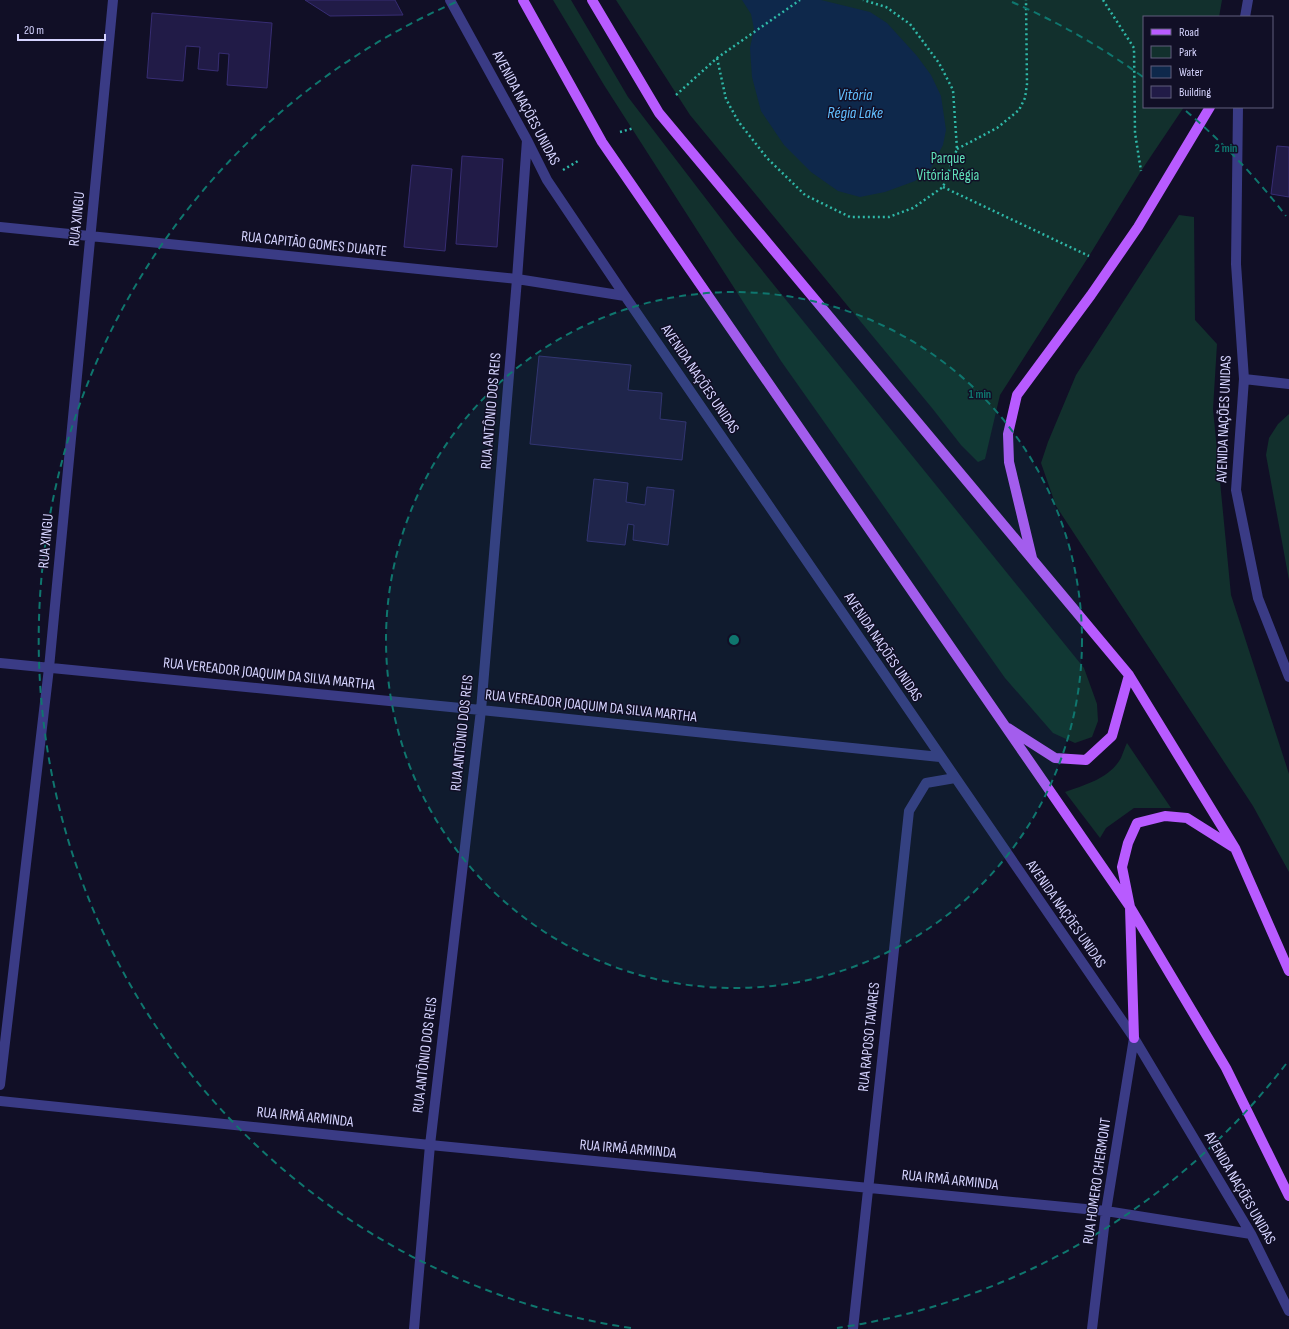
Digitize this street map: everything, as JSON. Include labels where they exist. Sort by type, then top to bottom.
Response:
[{"type":"main road","points":[[523,0],[602,142],[1130,907],[1226,1068],[1289,1196]]},
{"type":"main road","points":[[592,0],[659,113],[1129,675],[1235,848],[1289,971]]},
{"type":"main road","points":[[1033,560],[1009,462],[1008,434],[1017,395],[1091,295],[1138,227],[1209,108]]},
{"type":"main road","points":[[1003,725],[1055,758],[1086,760],[1112,736],[1129,675]]},
{"type":"main road","points":[[1134,1038],[1130,907],[1122,867],[1128,843],[1137,823],[1165,816],[1187,818],[1235,848]]},
{"type":"street","name":"RUA XINGU","points":[[0,1085],[49,668],[113,0]]},
{"type":"street","name":"AVENIDA NAÇÕES UNIDAS","points":[[450,0],[527,140],[547,180],[940,757],[1134,1038],[1251,1234],[1289,1311]]},
{"type":"street","points":[[1245,16],[1248,0]]},
{"type":"street","name":"AVENIDA NAÇÕES UNIDAS","points":[[1238,108],[1236,264],[1244,379],[1236,490],[1258,598],[1289,677]]},
{"type":"street","name":"RUA ANTÔNIO DOS REIS","points":[[414,1329],[430,1145],[481,710],[517,279],[527,140]]},
{"type":"street","name":"RUA CAPITÃO GOMES DUARTE","points":[[0,227],[517,279],[625,296]]},
{"type":"street","points":[[1244,379],[1289,384]]},
{"type":"street","name":"RUA VEREADOR JOAQUIM DA SILVA MARTHA","points":[[0,663],[940,757]]},
{"type":"street","name":"RUA RAPOSO TAVARES","points":[[853,1329],[909,811],[926,783],[955,778]]},
{"type":"street","name":"RUA HOMERO CHERMONT","points":[[1092,1329],[1106,1211],[1134,1038]]},
{"type":"street","name":"RUA IRMÃ ARMINDA","points":[[0,1101],[430,1145],[1106,1211],[1251,1234]]},
{"type":"path","points":[[676,95],[717,58],[800,0]]},
{"type":"path","points":[[717,58],[726,99],[738,121],[767,158],[805,195],[850,217],[889,217],[912,208],[943,187],[957,149],[953,90],[939,63],[910,24],[886,7],[863,0]]},
{"type":"path","points":[[957,149],[996,128],[1019,110],[1025,98],[1027,84],[1026,0]]},
{"type":"path","points":[[1103,0],[1134,48],[1136,133],[1141,171]]},
{"type":"path","points":[[616,133],[634,128]]},
{"type":"path","points":[[557,174],[578,161]]},
{"type":"path","points":[[943,187],[1088,256]]},
{"type":"green space","points":[[553,0],[571,0],[628,97],[736,238],[1084,668],[1097,704],[1098,721],[1092,737],[1075,743],[1053,733],[1005,678],[781,361],[604,85]]},
{"type":"green space","name":"Parque Vitória Régia","points":[[616,0],[1222,0],[1219,16],[1143,16],[1143,108],[1183,108],[1141,171],[1089,256],[1000,395],[985,459],[978,462],[961,445],[690,115]]},
{"type":"green space","points":[[1179,215],[1194,217],[1195,320],[1217,344],[1213,409],[1231,595],[1289,774],[1289,872],[1253,806],[1056,506],[1041,463],[1048,442],[1076,375]]},
{"type":"green space","points":[[1289,414],[1289,580],[1266,455],[1269,438],[1278,424]]},
{"type":"green space","points":[[1127,743],[1171,808],[1134,808],[1106,828],[1100,838],[1065,792],[1081,787],[1104,776],[1121,758]]},
{"type":"water","name":"Vitória Régia Lake","points":[[742,0],[821,0],[870,12],[887,23],[917,56],[931,75],[941,96],[946,130],[943,145],[931,168],[915,181],[885,192],[860,197],[838,191],[811,172],[784,145],[761,111],[752,77],[750,48],[754,29],[751,14]]},
{"type":"building","points":[[305,0],[395,0],[403,15],[330,16]]},
{"type":"building","points":[[152,13],[272,23],[267,88],[227,85],[229,54],[219,53],[218,71],[198,69],[200,47],[186,46],[183,81],[147,78]]},
{"type":"building","points":[[1277,146],[1289,147],[1289,197],[1271,194]]},
{"type":"building","points":[[462,156],[503,159],[497,247],[456,244]]},
{"type":"building","points":[[412,165],[452,169],[445,251],[404,247]]},
{"type":"building","points":[[539,356],[631,365],[628,390],[662,393],[660,419],[686,422],[682,460],[530,444]]},
{"type":"building","points":[[594,479],[628,483],[626,502],[645,505],[647,487],[674,490],[668,545],[633,540],[634,525],[628,524],[625,545],[587,541]]}]
